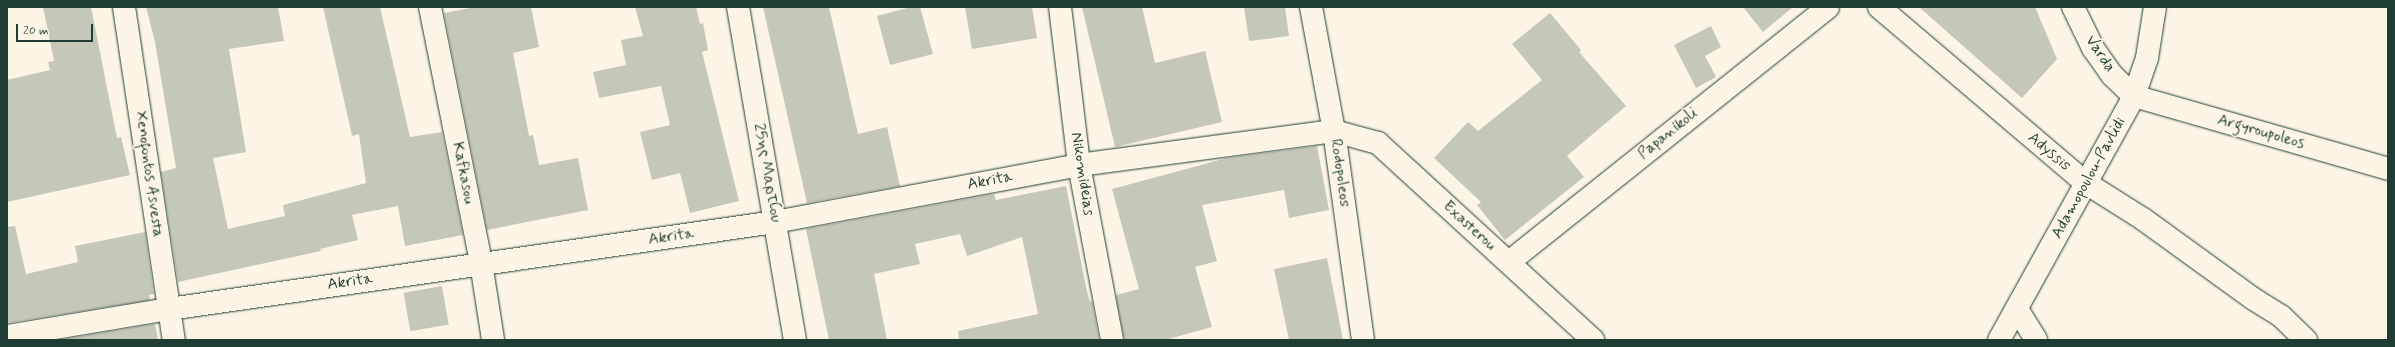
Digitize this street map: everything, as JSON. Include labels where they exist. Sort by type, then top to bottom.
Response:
[{"type":"street","name":"Xenofontos Asvesta","points":[[124,7],[174,340]]},
{"type":"street","name":"Kafkasou","points":[[430,7],[481,263],[493,340]]},
{"type":"street","name":"25ης Μαρτίου","points":[[738,7],[795,340]]},
{"type":"street","name":"Nikomideias","points":[[1060,7],[1079,165],[1112,340]]},
{"type":"street","name":"Rodopoleos","points":[[1311,7],[1334,131],[1363,340]]},
{"type":"street","name":"Papanikoli","points":[[1509,262],[1828,7]]},
{"type":"street","name":"Adyssis","points":[[1880,7],[2086,183],[2143,219],[2252,298],[2281,316],[2306,340]]},
{"type":"street","name":"Varda","points":[[2073,7],[2093,48],[2112,75],[2134,96]]},
{"type":"street","name":"Adamopoulou-Pavlidi","points":[[1999,340],[2017,310],[2134,96],[2147,58],[2155,7]]},
{"type":"street","name":"Argyroupoleos","points":[[2134,96],[2388,169]]},
{"type":"street","name":"Akrita","points":[[7,336],[169,309],[775,222],[1079,165],[1334,131]]},
{"type":"street","name":"Exasterou","points":[[1334,131],[1378,143],[1593,340]]},
{"type":"street","points":[[2017,310],[2036,340]]},
{"type":"building","points":[[43,7],[91,7],[117,138],[121,137],[130,175],[7,202],[7,80],[50,70],[48,62],[54,61]]},
{"type":"building","points":[[146,7],[278,7],[284,41],[229,49],[246,152],[213,158],[228,229],[285,216],[283,205],[366,183],[359,134],[352,136],[323,7],[380,7],[410,137],[442,132],[463,235],[405,246],[398,206],[352,215],[358,240],[320,249],[321,251],[178,282],[161,172],[176,168],[155,42]]},
{"type":"building","points":[[476,7],[531,7],[539,47],[513,53],[529,136],[533,135],[539,165],[578,158],[588,210],[487,230],[444,13]]},
{"type":"building","points":[[635,7],[696,7],[700,24],[703,23],[708,50],[702,52],[739,201],[690,213],[680,173],[652,180],[640,132],[670,125],[661,86],[599,98],[593,72],[626,65],[621,40],[643,36]]},
{"type":"building","points":[[763,7],[829,7],[858,134],[887,127],[900,186],[807,203]]},
{"type":"building","points":[[911,7],[920,7],[933,54],[890,65],[877,16]]},
{"type":"building","points":[[965,7],[1032,7],[1037,38],[972,49]]},
{"type":"building","points":[[1082,7],[1142,7],[1155,63],[1205,51],[1222,122],[1115,147]]},
{"type":"building","points":[[1244,7],[1285,7],[1289,36],[1249,41]]},
{"type":"building","points":[[1743,7],[1793,7],[1763,32]]},
{"type":"building","points":[[1919,7],[2035,7],[2057,59],[2022,98]]},
{"type":"building","points":[[1550,13],[1581,50],[1579,52],[1626,106],[1567,156],[1584,177],[1505,240],[1477,205],[1481,202],[1434,158],[1468,122],[1478,131],[1542,80],[1512,44]]},
{"type":"building","points":[[1711,26],[1721,47],[1705,56],[1716,77],[1696,88],[1674,45]]},
{"type":"building","points":[[1317,146],[1329,210],[1289,218],[1284,190],[1202,205],[1217,261],[1195,267],[1212,327],[1165,340],[1124,340],[1116,295],[1139,289],[1112,189],[1227,158]]},
{"type":"building","points":[[1066,186],[1087,292],[1090,302],[1092,301],[1099,340],[959,340],[958,331],[1038,314],[1022,237],[967,256],[960,234],[915,244],[920,264],[874,274],[887,340],[829,340],[806,229],[994,194],[996,200]]},
{"type":"building","points":[[15,226],[26,274],[78,262],[75,246],[145,232],[154,294],[149,295],[150,300],[7,323],[7,227]]},
{"type":"building","points":[[1327,258],[1343,340],[1289,340],[1274,269]]},
{"type":"building","points":[[442,286],[449,324],[410,331],[404,293]]},
{"type":"building","points":[[155,324],[158,340],[59,340]]}]
